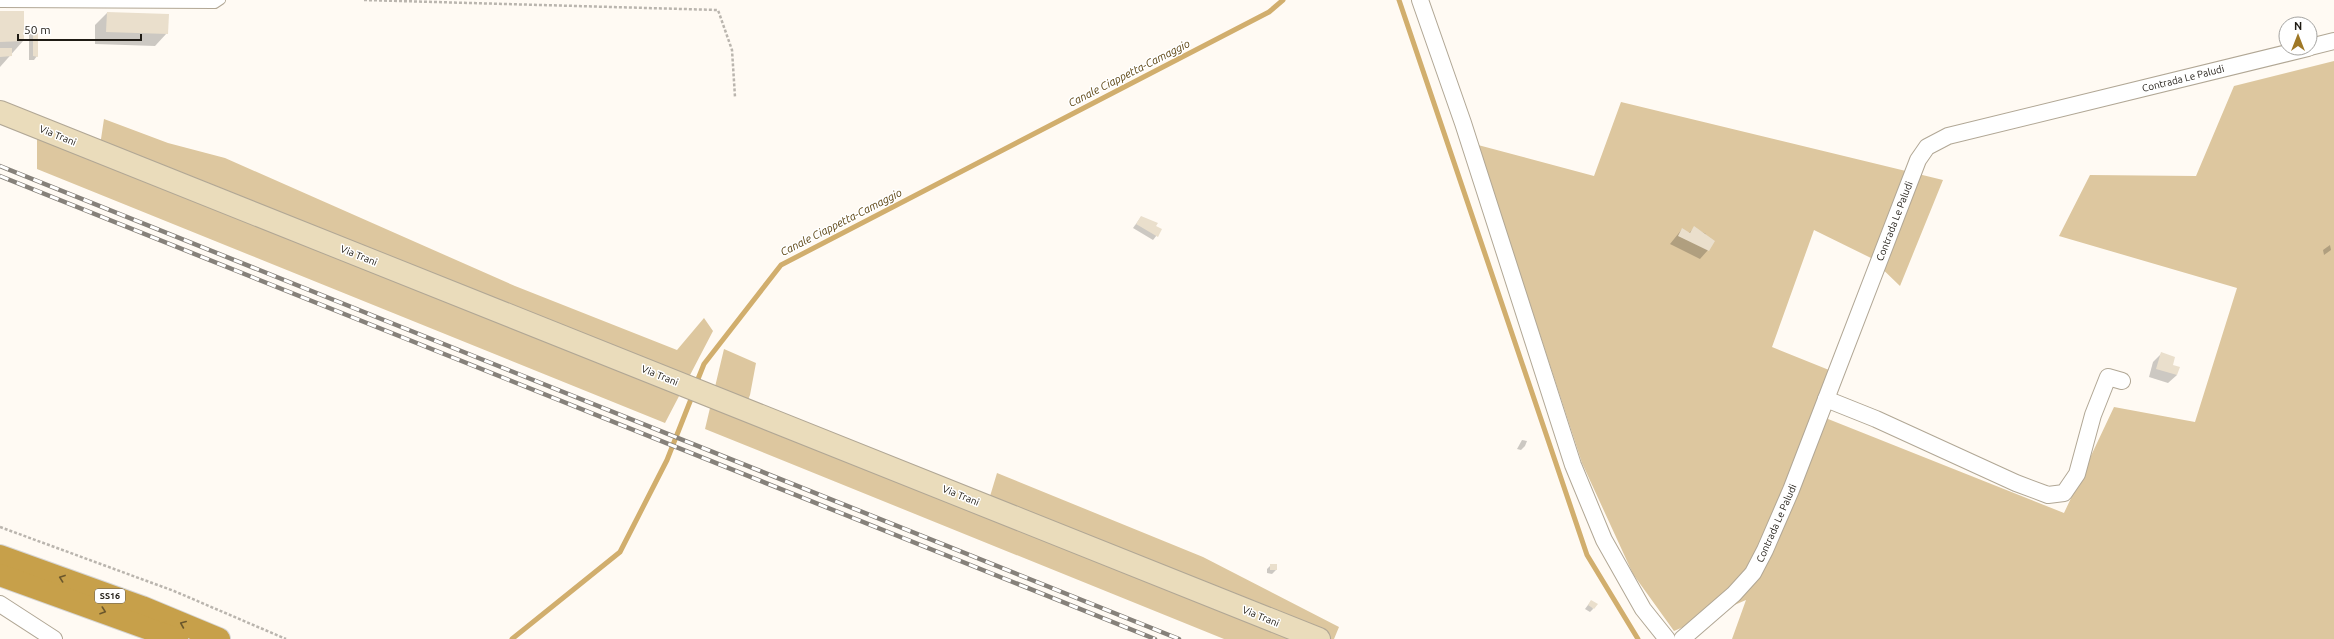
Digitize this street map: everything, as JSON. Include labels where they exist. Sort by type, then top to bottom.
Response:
[{"type":"highway","name":"SS16","points":[[0,556],[142,607],[220,639]]},
{"type":"highway","name":"SS16","points":[[0,575],[177,639]]},
{"type":"main road","name":"Via Trani","points":[[0,112],[1319,639]]},
{"type":"street","points":[[1420,0],[1463,123],[1573,466],[1604,540],[1643,609],[1666,639]]},
{"type":"street","name":"Contrada Le Paludi","points":[[2318,45],[2334,41]]},
{"type":"street","name":"Contrada Le Paludi","points":[[1682,639],[1734,594],[1753,573],[1790,490],[1918,160],[1927,147],[1948,136],[2278,56]]},
{"type":"street","points":[[1826,399],[1876,419],[2016,483],[2048,495],[2064,493],[2077,474],[2093,415],[2108,377],[2122,381]]},
{"type":"street","points":[[0,604],[54,639]]},
{"type":"lane","points":[[0,3],[215,4],[222,0]]},
{"type":"path","points":[[364,0],[718,10],[732,50],[735,97]]},
{"type":"path","points":[[0,527],[174,590],[286,639]]},
{"type":"shaded area","points":[[2334,61],[2334,639],[1732,639],[1746,600],[1674,631],[1633,574],[1582,463],[1478,145],[1594,176],[1621,102],[1943,180],[1900,286],[1871,258],[1814,230],[1772,347],[1829,370],[1813,413],[2064,513],[2114,407],[2195,422],[2237,288],[2059,236],[2090,175],[2196,176],[2234,86]]},
{"type":"shaded area","points":[[104,119],[168,143],[225,158],[515,286],[677,350],[704,318],[713,331],[665,423],[37,169],[37,139],[93,161],[101,139]]},
{"type":"shaded area","points":[[724,349],[756,363],[750,395],[740,419],[985,513],[997,473],[1203,557],[1339,627],[1334,639],[1224,639],[705,429]]},
{"type":"building","points":[[0,11],[24,11],[24,41],[0,42]]},
{"type":"building","points":[[107,12],[169,14],[168,34],[106,32]]},
{"type":"building","points":[[33,28],[38,28],[38,57],[33,56]]},
{"type":"building","points":[[0,48],[12,48],[12,56],[0,57]]},
{"type":"building","points":[[1141,216],[1158,223],[1156,226],[1162,229],[1158,237],[1136,224]]},
{"type":"building","points":[[1694,226],[1715,241],[1709,251],[1678,236],[1682,228],[1690,233]]},
{"type":"building","points":[[2161,352],[2175,357],[2173,365],[2180,367],[2177,375],[2156,369]]},
{"type":"building","points":[[1270,564],[1277,564],[1277,570],[1270,570]]},
{"type":"building","points":[[1591,600],[1598,604],[1594,609],[1588,605]]},
{"type":"waterway","name":"Canale Ciappetta-Camaggio","points":[[696,384],[704,364],[781,265],[1269,12],[1283,0]]},
{"type":"waterway","points":[[1399,0],[1587,555],[1638,639]]},
{"type":"waterway","name":"Canale Ciappetta-Camaggio","points":[[512,639],[620,552],[667,460],[693,394]]},
{"type":"railway","points":[[0,166],[1179,639]]},
{"type":"railway","points":[[0,176],[1155,639]]}]
